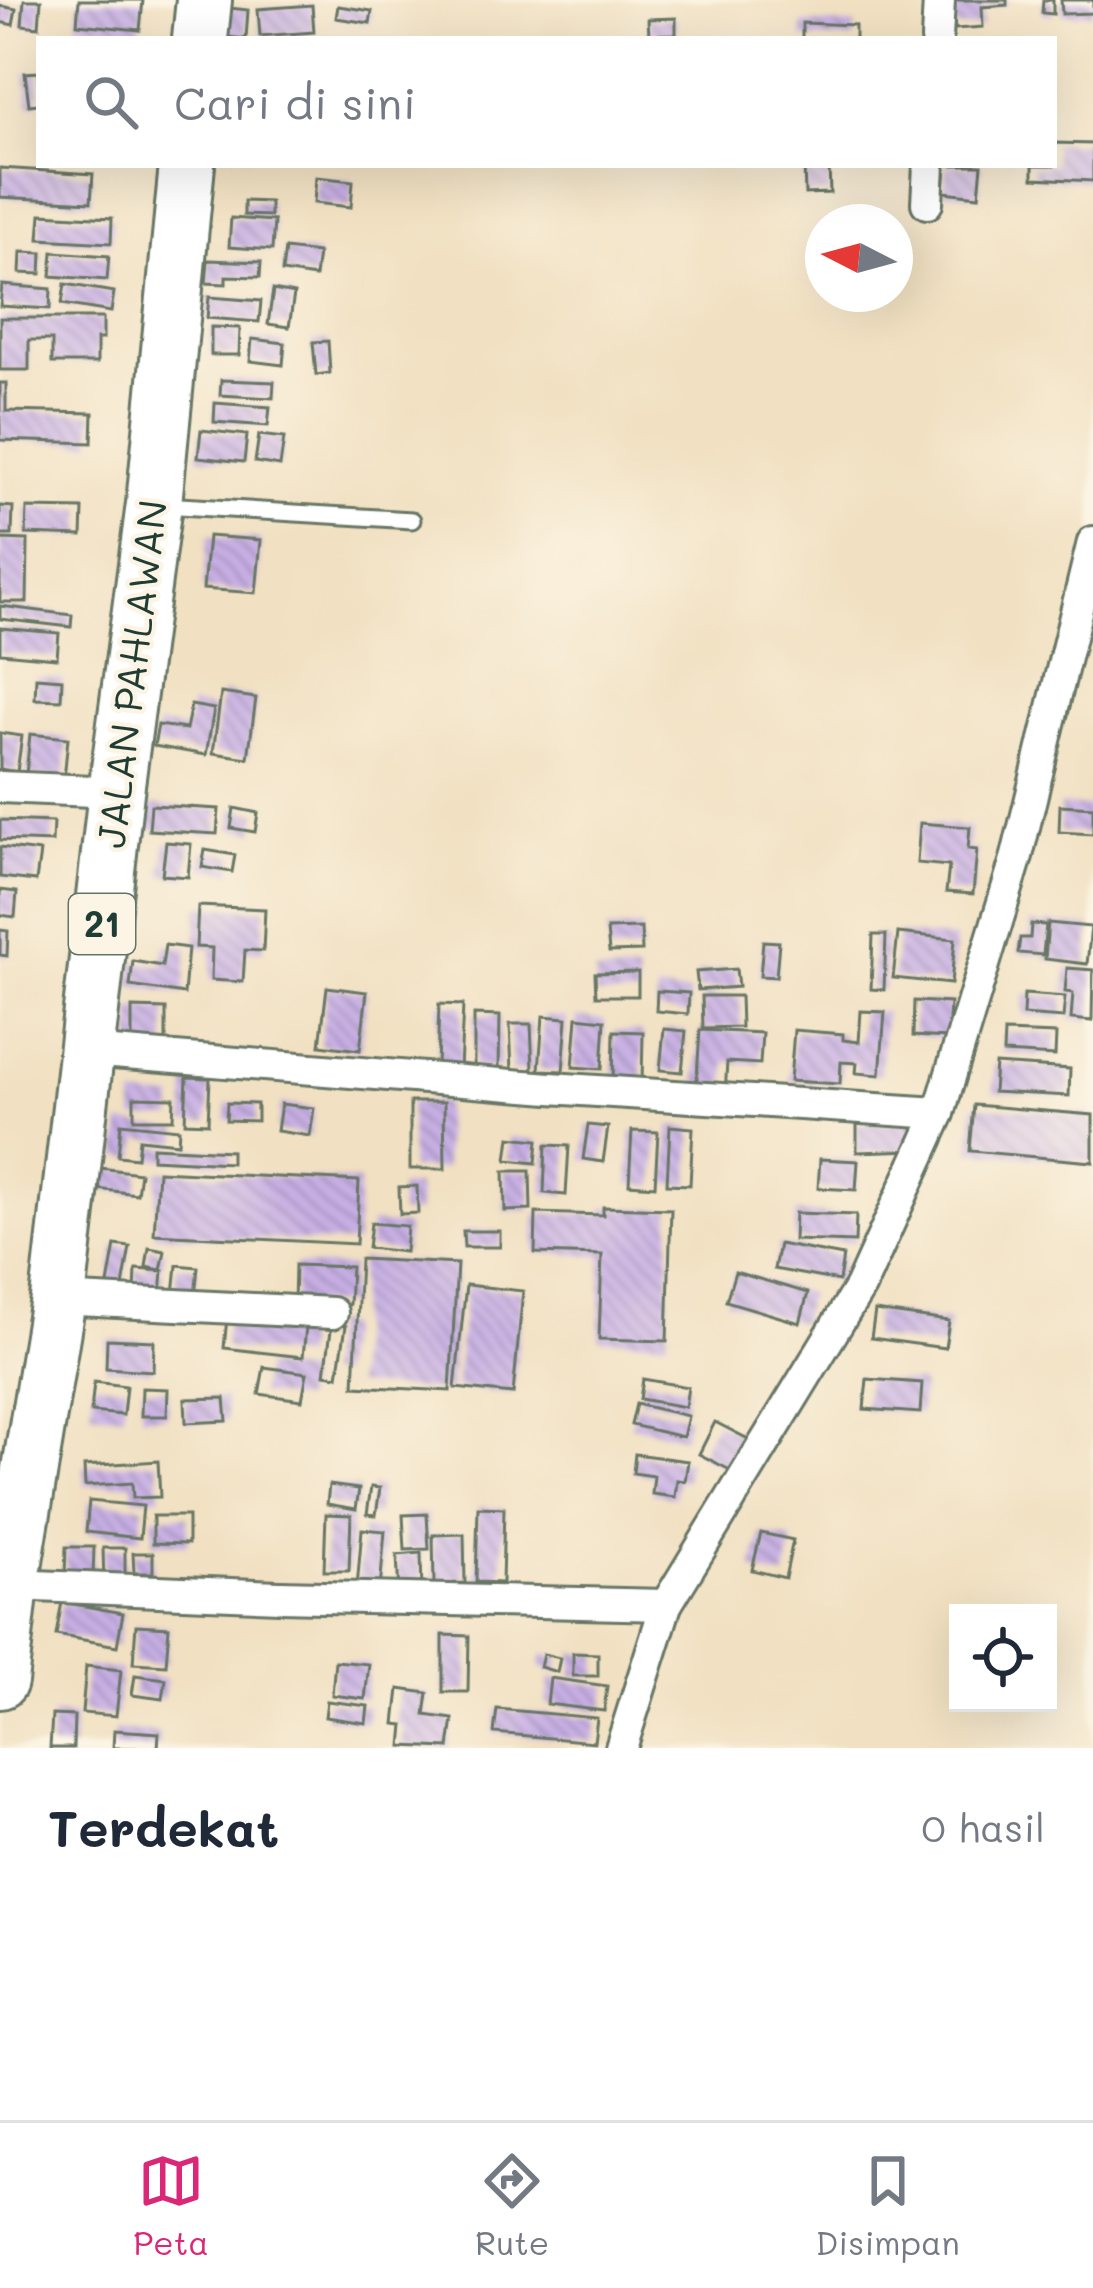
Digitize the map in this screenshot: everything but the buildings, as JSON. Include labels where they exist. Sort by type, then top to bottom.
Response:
[{"type":"highway","points":[[200,36],[203,0]]},
{"type":"highway","name":"JALAN PAHLAWAN","points":[[0,1681],[58,1299],[154,504],[187,168]]},
{"type":"street","points":[[937,36],[939,0]]},
{"type":"street","points":[[927,203],[929,168]]},
{"type":"street","points":[[621,1748],[667,1605],[860,1287],[939,1113],[1017,856],[1093,542]]},
{"type":"street","points":[[0,787],[116,792]]},
{"type":"street","points":[[88,1051],[939,1113]]},
{"type":"street","points":[[58,1299],[332,1313]]},
{"type":"street","points":[[11,1585],[667,1605]]},
{"type":"lane","points":[[154,504],[412,520]]}]
